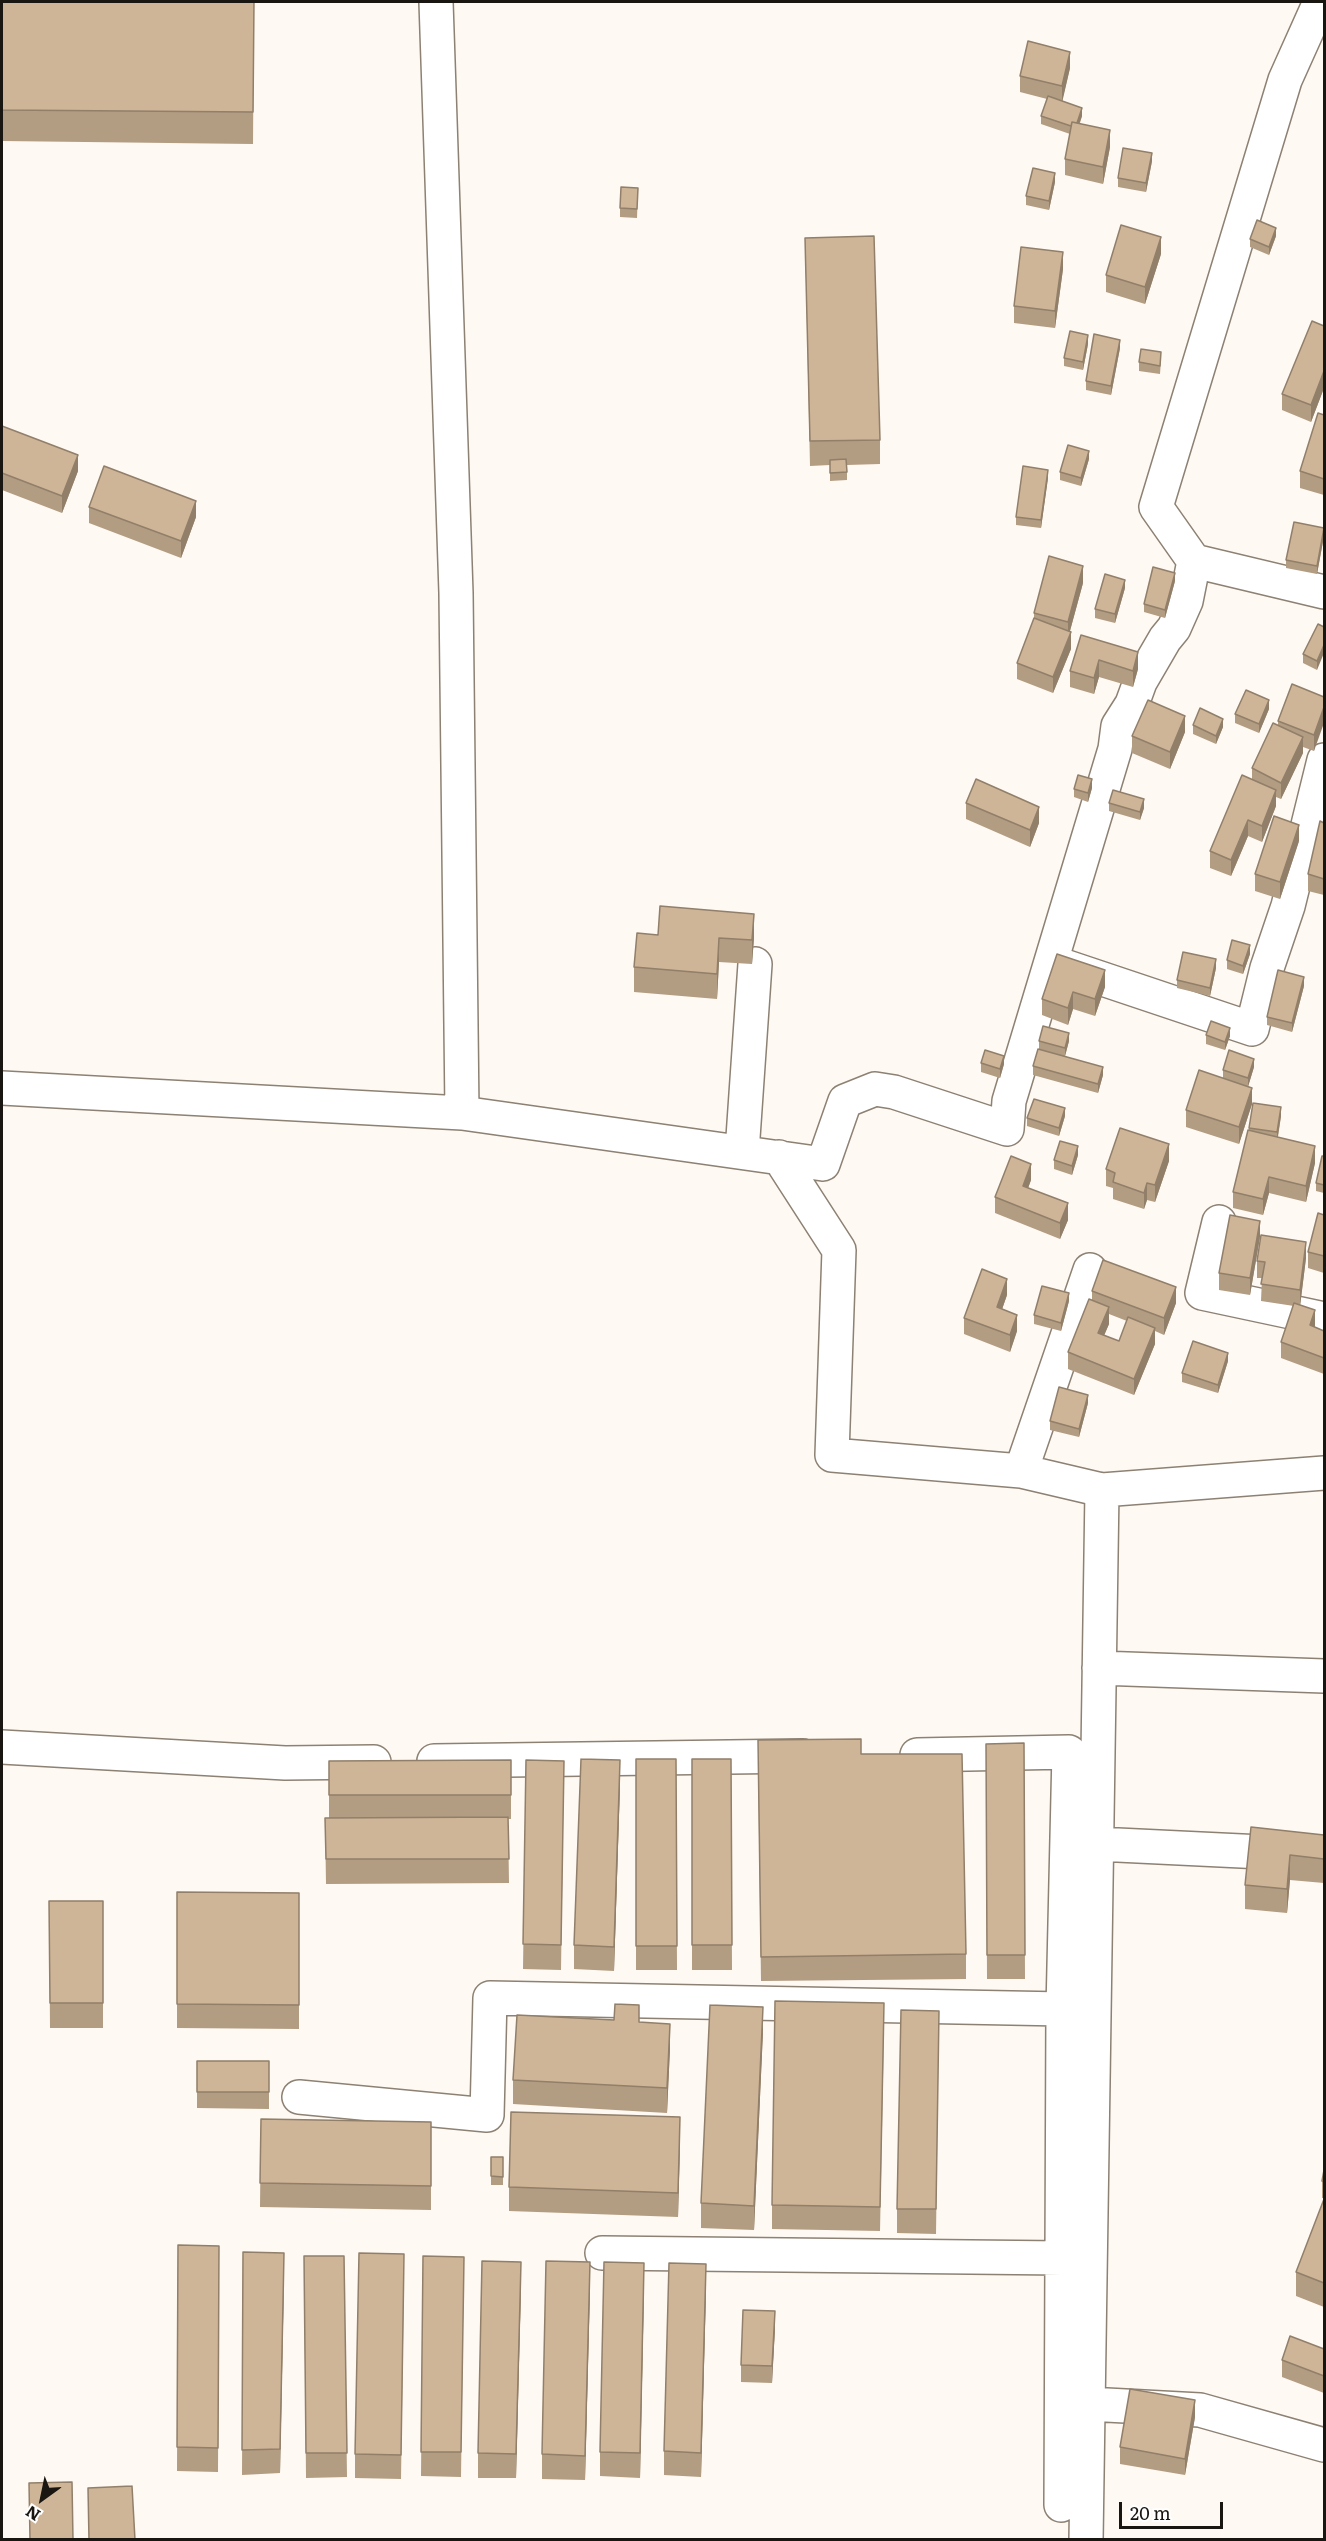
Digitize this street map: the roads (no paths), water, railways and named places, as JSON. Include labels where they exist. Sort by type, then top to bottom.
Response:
[{"type":"street","points":[[436,2],[456,593],[462,1113]]},
{"type":"street","points":[[1320,2],[1285,80],[1156,507],[1194,561],[1324,592]]},
{"type":"street","points":[[2,1088],[462,1113],[822,1164],[844,1101],[875,1089],[894,1092],[1007,1129],[1009,1101],[1115,749],[1118,726],[1132,704],[1140,682],[1164,639],[1174,628],[1186,601],[1194,561]]},
{"type":"street","points":[[1051,962],[1252,1029],[1267,968],[1288,906],[1323,774]]},
{"type":"street","points":[[742,1152],[755,964]]},
{"type":"street","points":[[779,1157],[839,1250],[832,1455],[1021,1471],[1102,1490],[1324,1473]]},
{"type":"street","points":[[1219,1222],[1202,1293],[1324,1319]]},
{"type":"street","points":[[1021,1471],[1090,1270]]},
{"type":"street","points":[[1086,2540],[1102,1490]]},
{"type":"street","points":[[1099,1668],[1324,1676]]},
{"type":"street","points":[[2,1747],[285,1763],[832,1756]]},
{"type":"street","points":[[891,1755],[1069,1752],[1063,2009],[1061,2505]]},
{"type":"street","points":[[1097,1844],[1324,1855]]},
{"type":"street","points":[[298,2097],[487,2115],[490,1998],[1063,2009]]},
{"type":"street","points":[[602,2253],[1062,2258]]},
{"type":"street","points":[[1088,2404],[1200,2410],[1324,2445]]}]
